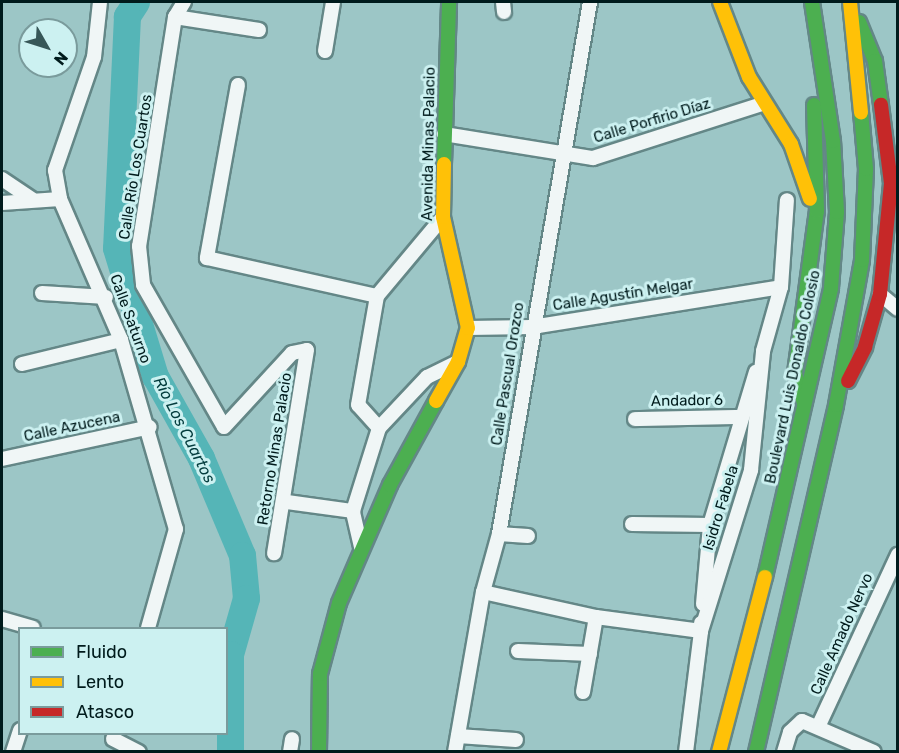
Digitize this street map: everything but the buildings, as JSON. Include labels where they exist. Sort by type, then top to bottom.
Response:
[{"type":"main road","name":"Avenida Minas Palacio","points":[[318,752],[320,674],[361,547],[458,362],[468,328],[443,217],[449,2]]},
{"type":"main road","points":[[720,2],[762,104],[791,144],[815,223]]},
{"type":"main road","name":"Boulevard Luis Donaldo Colosio","points":[[719,752],[735,678],[806,405],[831,288],[837,212],[812,2]]},
{"type":"main road","points":[[836,405],[865,347],[880,294],[891,183],[884,107],[875,61],[850,3]]},
{"type":"main road","points":[[756,752],[836,405],[862,260],[866,169],[850,3]]},
{"type":"main road","points":[[791,144],[804,135],[822,80]]},
{"type":"main road","points":[[806,405],[795,373],[815,223],[813,110]]},
{"type":"main road","points":[[726,752],[739,686],[735,678]]},
{"type":"main road","points":[[749,752],[762,696],[770,685]]},
{"type":"street","name":"Calle Saturno","points":[[100,2],[94,57],[60,144],[55,170],[60,199],[106,297],[122,340],[150,427],[176,529],[148,627]]},
{"type":"street","name":"Calle Río Los Cuartos","points":[[184,2],[175,17],[139,246],[143,285],[224,427],[292,352],[307,350]]},
{"type":"street","points":[[325,51],[333,2]]},
{"type":"street","name":"Calle Pascual Orozco","points":[[455,752],[483,592],[500,534],[532,327],[590,2]]},
{"type":"street","points":[[175,17],[260,30]]},
{"type":"street","points":[[238,85],[207,258],[377,296]]},
{"type":"street","name":"Calle Porfirio Díaz","points":[[444,134],[593,158],[762,104]]},
{"type":"street","points":[[2,179],[32,199]]},
{"type":"street","points":[[2,203],[32,199],[60,199]]},
{"type":"street","name":"Isidro Fabela","points":[[686,752],[701,630],[751,470],[763,351],[782,286],[787,200]]},
{"type":"street","points":[[443,217],[377,296],[358,405],[379,428],[427,376],[458,362]]},
{"type":"street","name":"Calle Agustín Melgar","points":[[468,328],[532,327],[782,286]]},
{"type":"street","points":[[42,293],[106,297]]},
{"type":"street","points":[[880,294],[897,309]]},
{"type":"street","points":[[22,364],[122,340]]},
{"type":"street","name":"Retorno Minas Palacio","points":[[274,553],[287,502],[307,350]]},
{"type":"street","points":[[483,592],[596,617],[701,630],[710,525],[740,417],[763,351]]},
{"type":"street","name":"Andador 6","points":[[635,419],[740,417]]},
{"type":"street","name":"Calle Azucena","points":[[2,459],[150,427]]},
{"type":"street","name":"Avenida Minas Palacio","points":[[361,547],[354,511],[379,428]]},
{"type":"street","points":[[287,502],[354,511]]},
{"type":"street","points":[[632,524],[710,525]]},
{"type":"street","points":[[500,534],[528,536]]},
{"type":"street","name":"Calle Amado Nervo","points":[[818,727],[892,578],[897,555]]},
{"type":"street","points":[[583,692],[596,617]]},
{"type":"street","points":[[2,619],[30,627]]},
{"type":"street","points":[[518,651],[590,654]]},
{"type":"street","points":[[784,752],[795,724],[802,721],[874,752]]},
{"type":"street","points":[[13,752],[18,735]]},
{"type":"street","points":[[458,736],[516,740]]},
{"type":"street","points":[[112,741],[139,752]]},
{"type":"waterway","name":"Río Los Cuartos","points":[[136,2],[127,16],[116,248],[155,376],[201,458],[242,555],[246,598],[230,654],[230,752]]},
{"type":"traffic: fast","points":[[444,164],[449,2]]},
{"type":"traffic: fast","points":[[765,577],[831,288],[837,212],[833,141],[812,2]]},
{"type":"traffic: fast","points":[[859,22],[875,61],[881,105]]},
{"type":"traffic: fast","points":[[804,403],[795,373],[817,211],[814,105]]},
{"type":"traffic: fast","points":[[756,752],[836,405],[862,260],[866,169],[861,112]]},
{"type":"traffic: fast","points":[[319,752],[320,674],[339,603],[390,485],[436,401]]},
{"type":"traffic: slow","points":[[720,2],[749,77],[791,144],[810,199]]},
{"type":"traffic: slow","points":[[850,2],[861,112]]},
{"type":"traffic: slow","points":[[436,401],[458,362],[468,328],[443,217],[444,164]]},
{"type":"traffic: slow","points":[[719,752],[765,577]]},
{"type":"traffic: jam","points":[[848,381],[865,347],[880,294],[891,183],[881,105]]}]
